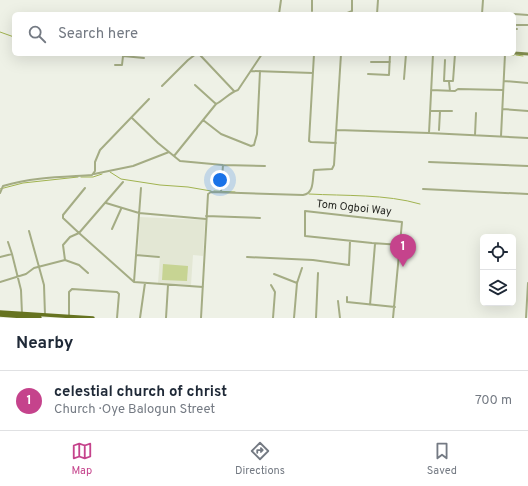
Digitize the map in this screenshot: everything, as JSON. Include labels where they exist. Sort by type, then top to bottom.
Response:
[{"type":"main road","points":[[516,53],[528,54]]},
{"type":"main road","points":[[0,312],[40,318]]},
{"type":"main road","points":[[0,315],[45,315],[93,318]]},
{"type":"street","points":[[279,12],[281,0]]},
{"type":"street","points":[[312,0],[312,11]]},
{"type":"street","points":[[348,12],[352,10],[352,0]]},
{"type":"street","points":[[377,12],[378,0]]},
{"type":"street","points":[[482,12],[483,0]]},
{"type":"street","points":[[516,14],[528,15]]},
{"type":"street","points":[[516,25],[528,25]]},
{"type":"street","points":[[115,65],[122,65],[123,56]]},
{"type":"street","points":[[130,56],[144,58]]},
{"type":"street","points":[[162,86],[194,56]]},
{"type":"street","points":[[201,56],[234,91]]},
{"type":"street","points":[[174,156],[216,104],[221,102],[226,96],[238,90],[261,56]]},
{"type":"street","points":[[314,56],[309,141],[336,143]]},
{"type":"street","points":[[201,318],[206,218],[209,192],[307,194],[311,190],[315,168],[331,170],[333,167],[336,143],[341,56]]},
{"type":"street","points":[[368,74],[389,75],[390,56]]},
{"type":"street","points":[[404,79],[406,56]]},
{"type":"street","points":[[428,133],[433,56]]},
{"type":"street","points":[[449,82],[453,81],[455,56]]},
{"type":"street","points":[[501,136],[505,56]]},
{"type":"street","points":[[445,60],[444,81],[449,82]]},
{"type":"street","points":[[371,62],[390,62]]},
{"type":"street","points":[[251,71],[313,73]]},
{"type":"street","points":[[203,120],[221,134],[250,146],[254,145],[260,71]]},
{"type":"street","points":[[504,81],[528,83]]},
{"type":"street","points":[[449,82],[450,91]]},
{"type":"street","points":[[195,85],[216,104]]},
{"type":"street","points":[[431,90],[504,90]]},
{"type":"street","points":[[94,174],[95,162],[100,150],[132,118],[149,98]]},
{"type":"street","points":[[503,109],[528,110]]},
{"type":"street","points":[[430,111],[452,111]]},
{"type":"street","points":[[439,130],[440,111]]},
{"type":"street","points":[[475,135],[476,113]]},
{"type":"street","points":[[132,118],[168,152],[184,162],[265,166]]},
{"type":"street","points":[[337,130],[528,138]]},
{"type":"street","points":[[1,190],[3,186],[18,181],[46,177],[87,176],[133,166],[168,152]]},
{"type":"street","points":[[429,162],[528,166]]},
{"type":"street","points":[[221,192],[223,165]]},
{"type":"street","points":[[66,260],[63,245],[70,237],[80,233],[123,182]]},
{"type":"street","points":[[85,188],[63,215],[63,218],[134,282],[203,287]]},
{"type":"street","points":[[134,282],[141,188]]},
{"type":"street","points":[[423,189],[528,194]]},
{"type":"street","points":[[106,204],[139,214],[206,218],[260,218]]},
{"type":"street","points":[[112,229],[121,209]]},
{"type":"street","name":"Tom Ogboi Way","points":[[350,240],[305,236],[305,211],[402,222],[401,245]]},
{"type":"street","points":[[29,231],[40,266],[44,285],[45,315]]},
{"type":"street","points":[[247,257],[313,260],[349,265],[350,240],[375,244],[401,245],[393,318]]},
{"type":"street","points":[[8,242],[21,290],[22,315]]},
{"type":"street","points":[[370,305],[375,244]]},
{"type":"street","points":[[0,257],[12,254]]},
{"type":"street","points":[[136,255],[159,257]]},
{"type":"street","points":[[0,282],[28,273],[34,268],[40,266],[66,260],[79,265],[88,273]]},
{"type":"street","points":[[294,318],[297,283],[302,268]]},
{"type":"street","points":[[316,318],[318,273]]},
{"type":"street","points":[[274,274],[297,283]]},
{"type":"street","points":[[140,318],[145,283]]},
{"type":"street","points":[[526,318],[528,283]]},
{"type":"street","points":[[166,318],[168,285]]},
{"type":"street","points":[[271,285],[275,292],[273,318]]},
{"type":"street","points":[[69,316],[69,292],[72,289],[117,292],[119,294],[117,318]]},
{"type":"street","points":[[347,297],[347,302],[395,307]]},
{"type":"street","points":[[338,301],[340,318]]},
{"type":"shaded area","points":[[140,217],[205,220],[203,256],[193,255],[191,285],[158,283],[160,256],[138,254]]},
{"type":"green space","points":[[163,264],[188,266],[187,281],[162,280]]},
{"type":"waterway","points":[[0,32],[12,36]]},
{"type":"waterway","points":[[516,55],[523,56]]},
{"type":"waterway","points":[[110,172],[121,179],[211,191]]},
{"type":"waterway","points":[[81,177],[93,177],[102,174]]},
{"type":"waterway","points":[[0,189],[23,183],[78,177]]},
{"type":"waterway","points":[[214,191],[235,192]]},
{"type":"waterway","points":[[309,194],[393,198],[420,204]]},
{"type":"place","name":"celestial church of christ","points":[[403,267]]}]
